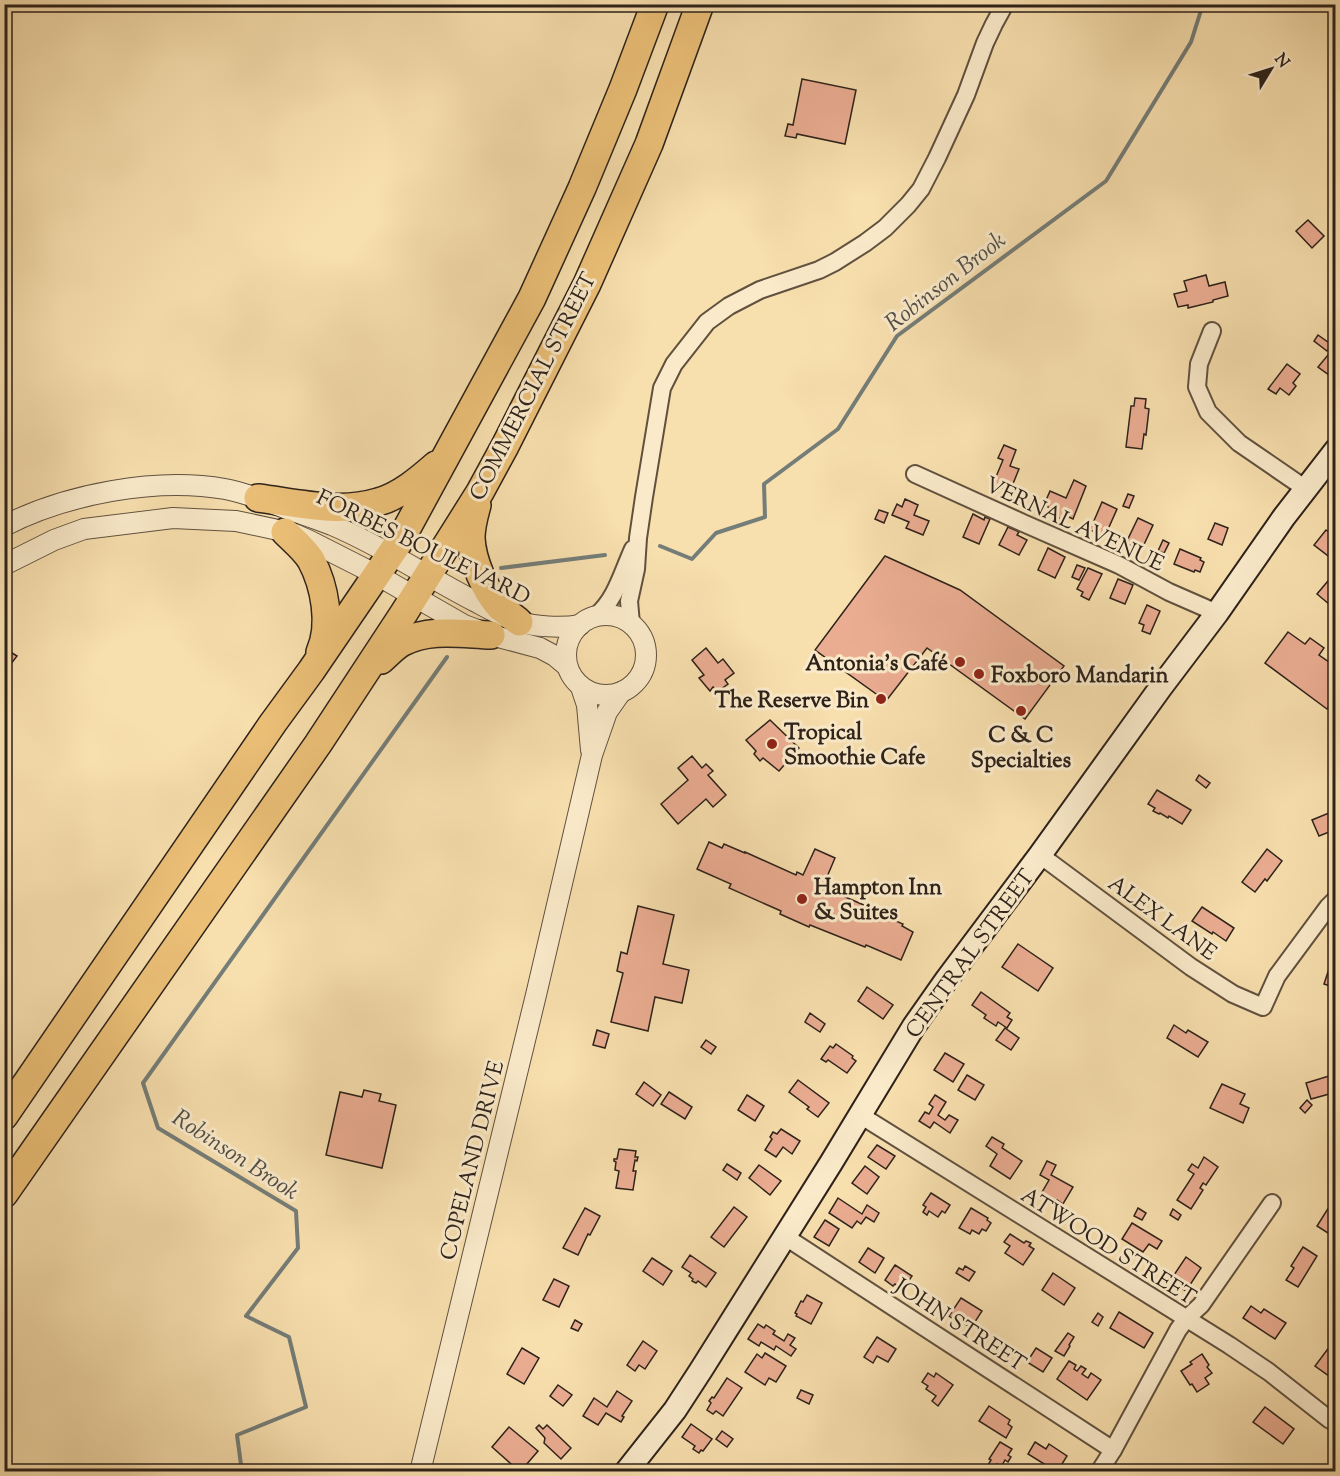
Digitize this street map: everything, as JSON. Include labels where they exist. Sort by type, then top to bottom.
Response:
[{"type":"highway","name":"COMMERCIAL STREET","points":[[4,1116],[401,539],[537,288],[623,89],[655,4]]},
{"type":"highway","name":"COMMERCIAL STREET","points":[[4,1194],[318,744],[480,492],[587,284],[649,144],[700,4]]},
{"type":"highway","points":[[258,498],[346,508],[378,502],[409,486],[446,456]]},
{"type":"highway","points":[[480,492],[471,540],[475,559],[487,590],[501,607],[519,622]]},
{"type":"highway","points":[[285,532],[310,560],[323,591],[326,613],[325,641],[311,671]]},
{"type":"highway","points":[[366,672],[401,642],[414,637],[441,632],[490,634]]},
{"type":"main road","name":"CENTRAL STREET","points":[[626,1472],[675,1410],[702,1370],[914,1026],[1335,450]]},
{"type":"street","points":[[631,624],[629,601],[636,569],[638,538],[662,388],[670,371],[707,322],[729,306],[760,290],[819,270],[835,262],[876,235],[908,205],[921,189],[938,158],[994,24],[1005,4]]},
{"type":"street","points":[[1212,331],[1199,364],[1197,387],[1208,412],[1239,443],[1306,489]]},
{"type":"street","name":"VERNAL AVENUE","points":[[915,474],[1119,565],[1169,592],[1217,613]]},
{"type":"street","name":"FORBES BOULEVARD","points":[[4,526],[23,516],[64,501],[129,489],[186,486],[225,489],[258,498],[333,525],[384,565],[421,586],[519,622],[565,627],[588,621]]},
{"type":"street","name":"FORBES BOULEVARD","points":[[4,565],[54,540],[84,530],[141,521],[208,518],[236,520],[285,532],[384,565]]},
{"type":"street","points":[[592,756],[587,705],[581,687],[570,674],[567,666],[567,648],[574,631],[605,609],[638,538]]},
{"type":"street","name":"FORBES BOULEVARD","points":[[421,586],[464,625],[540,648],[567,666]]},
{"type":"street","points":[[581,687],[596,694],[621,692],[629,688],[641,674],[646,657],[642,639],[631,624],[615,616],[588,621]]},
{"type":"street","points":[[592,756],[607,712],[621,692]]},
{"type":"street","name":"COPELAND DRIVE","points":[[420,1472],[592,756]]},
{"type":"street","name":"ALEX LANE","points":[[1040,855],[1191,967],[1233,994],[1263,1007],[1277,976],[1335,899]]},
{"type":"street","name":"ATWOOD STREET","points":[[860,1115],[1269,1372],[1330,1420]]},
{"type":"street","points":[[1099,1472],[1178,1330],[1186,1319],[1202,1305],[1272,1203]]},
{"type":"street","name":"JOHN STREET","points":[[784,1236],[1113,1450]]},
{"type":"building","points":[[802,79],[856,90],[845,144],[797,134],[796,138],[785,136],[788,124],[793,125]]},
{"type":"building","points":[[1308,220],[1324,236],[1312,248],[1296,231]]},
{"type":"building","points":[[1206,275],[1209,286],[1225,282],[1228,296],[1188,308],[1188,305],[1178,307],[1174,294],[1187,291],[1184,281]]},
{"type":"building","points":[[1318,335],[1332,345],[1327,351],[1314,341]]},
{"type":"building","points":[[1328,355],[1336,361],[1336,380],[1318,367]]},
{"type":"building","points":[[1287,364],[1300,374],[1293,383],[1296,386],[1289,395],[1280,388],[1276,394],[1268,389]]},
{"type":"building","points":[[1135,398],[1146,399],[1145,408],[1149,409],[1142,449],[1126,447],[1131,406],[1134,406]]},
{"type":"building","points":[[1004,445],[1016,450],[1010,466],[1019,469],[1010,491],[993,484],[1003,460],[998,458]]},
{"type":"building","points":[[1074,480],[1086,486],[1073,519],[1065,515],[1063,520],[1052,515],[1054,510],[1044,505],[1050,491],[1066,498]]},
{"type":"building","points":[[1128,494],[1134,496],[1129,508],[1123,506]]},
{"type":"building","points":[[905,499],[918,505],[914,515],[929,521],[923,535],[906,528],[909,522],[892,515],[897,504],[902,507]]},
{"type":"building","points":[[1102,502],[1117,509],[1105,536],[1090,530]]},
{"type":"building","points":[[879,510],[888,513],[884,523],[875,519]]},
{"type":"building","points":[[973,514],[984,520],[985,517],[990,519],[979,544],[963,537]]},
{"type":"building","points":[[1138,518],[1153,525],[1141,551],[1126,543]]},
{"type":"building","points":[[1215,523],[1228,528],[1222,545],[1208,539]]},
{"type":"building","points":[[1008,527],[1019,532],[1017,535],[1027,540],[1019,555],[999,545]]},
{"type":"building","points":[[1326,530],[1336,537],[1336,562],[1314,545]]},
{"type":"building","points":[[1163,540],[1169,543],[1164,553],[1158,551]]},
{"type":"building","points":[[1048,548],[1065,557],[1055,578],[1038,570]]},
{"type":"building","points":[[1180,549],[1201,558],[1200,560],[1204,562],[1200,572],[1174,564]]},
{"type":"building","points":[[885,556],[960,590],[1064,666],[1025,719],[927,648],[886,701],[815,650]]},
{"type":"building","points":[[1077,565],[1085,568],[1079,580],[1072,577]]},
{"type":"building","points":[[1088,568],[1102,574],[1089,600],[1081,596],[1083,592],[1077,589]]},
{"type":"building","points":[[1333,575],[1336,577],[1336,610],[1317,594]]},
{"type":"building","points":[[1118,579],[1133,585],[1125,604],[1110,598]]},
{"type":"building","points":[[1147,605],[1160,611],[1150,634],[1142,631],[1144,625],[1139,623]]},
{"type":"building","points":[[1288,632],[1305,644],[1310,638],[1324,648],[1319,655],[1336,667],[1336,697],[1327,709],[1265,663]]},
{"type":"building","points":[[4,648],[17,656],[4,673]]},
{"type":"building","points":[[706,648],[718,663],[723,659],[734,673],[725,680],[728,684],[717,692],[713,687],[710,691],[699,678],[704,675],[692,660]]},
{"type":"building","name":"Tropical Smoothie Cafe","points":[[770,720],[799,748],[779,771],[763,758],[760,761],[754,754],[756,751],[746,740]]},
{"type":"building","points":[[692,756],[702,768],[706,764],[713,771],[708,775],[726,795],[713,807],[706,799],[678,824],[661,804],[688,780],[678,768]]},
{"type":"building","points":[[1199,775],[1210,783],[1206,788],[1196,780]]},
{"type":"building","points":[[1157,790],[1191,810],[1182,824],[1169,816],[1168,818],[1153,811],[1155,808],[1148,804]]},
{"type":"building","points":[[1336,810],[1336,831],[1319,836],[1312,820]]},
{"type":"building","name":"Hampton Inn & Suites","points":[[709,842],[722,848],[724,844],[796,875],[797,872],[803,875],[815,849],[835,858],[824,884],[828,886],[827,889],[903,924],[902,926],[913,932],[901,960],[866,945],[865,947],[810,925],[809,927],[780,914],[781,911],[729,888],[731,884],[697,869]]},
{"type":"building","points":[[1267,849],[1282,861],[1267,881],[1265,879],[1255,892],[1242,882]]},
{"type":"building","points":[[638,906],[674,915],[663,964],[689,970],[682,1003],[655,997],[648,1031],[611,1022],[623,973],[617,971],[621,952],[627,954]]},
{"type":"building","points":[[1202,907],[1234,928],[1226,941],[1192,921]]},
{"type":"building","points":[[1018,944],[1053,968],[1038,991],[1002,967]]},
{"type":"building","points":[[1336,959],[1336,988],[1324,984],[1332,960]]},
{"type":"building","points":[[867,987],[893,1005],[883,1019],[858,1001]]},
{"type":"building","points":[[981,992],[1010,1013],[1007,1017],[1012,1020],[1007,1028],[998,1022],[996,1026],[984,1018],[986,1015],[972,1005]]},
{"type":"building","points":[[810,1013],[825,1024],[820,1032],[805,1022]]},
{"type":"building","points":[[1174,1025],[1208,1042],[1198,1057],[1167,1038]]},
{"type":"building","points":[[1005,1028],[1019,1038],[1011,1050],[996,1040]]},
{"type":"building","points":[[597,1030],[609,1034],[605,1048],[593,1045]]},
{"type":"building","points":[[706,1040],[716,1047],[711,1054],[701,1047]]},
{"type":"building","points":[[836,1044],[853,1056],[852,1058],[856,1061],[847,1073],[828,1060],[826,1062],[821,1059],[830,1046],[833,1048]]},
{"type":"building","points":[[945,1053],[964,1064],[953,1082],[934,1070]]},
{"type":"building","points":[[967,1075],[984,1085],[975,1100],[958,1090]]},
{"type":"building","points":[[1329,1076],[1329,1078],[1336,1077],[1336,1099],[1333,1093],[1311,1099],[1306,1083]]},
{"type":"building","points":[[798,1080],[829,1103],[818,1117],[789,1092]]},
{"type":"building","points":[[644,1082],[661,1095],[653,1106],[636,1094]]},
{"type":"building","points":[[1222,1084],[1245,1094],[1240,1104],[1249,1108],[1243,1123],[1210,1108]]},
{"type":"building","points":[[364,1090],[381,1094],[379,1101],[396,1105],[382,1168],[326,1155],[340,1092],[362,1097]]},
{"type":"building","points":[[669,1092],[692,1107],[685,1119],[661,1104]]},
{"type":"building","points":[[747,1095],[764,1106],[755,1121],[738,1110]]},
{"type":"building","points":[[935,1095],[946,1102],[938,1115],[945,1120],[949,1115],[958,1120],[950,1133],[934,1122],[930,1128],[919,1121],[925,1112],[929,1114],[933,1107],[929,1104]]},
{"type":"building","points":[[1307,1100],[1312,1105],[1305,1113],[1300,1108]]},
{"type":"building","points":[[781,1129],[800,1141],[792,1154],[783,1147],[776,1157],[765,1150],[772,1139],[770,1137],[773,1132],[777,1134]]},
{"type":"building","points":[[992,1137],[1004,1144],[1002,1148],[1022,1161],[1010,1179],[990,1166],[997,1154],[986,1146]]},
{"type":"building","points":[[877,1145],[895,1156],[886,1169],[868,1157]]},
{"type":"building","points":[[619,1149],[636,1151],[635,1157],[638,1157],[637,1161],[635,1160],[633,1171],[636,1171],[633,1190],[616,1188],[619,1171],[615,1170],[614,1159],[617,1159]]},
{"type":"building","points":[[1204,1157],[1218,1167],[1206,1185],[1203,1183],[1200,1188],[1203,1190],[1191,1209],[1177,1200],[1194,1174],[1188,1170],[1192,1164],[1198,1168]]},
{"type":"building","points":[[1047,1161],[1056,1165],[1051,1175],[1073,1187],[1063,1204],[1041,1194],[1049,1180],[1040,1175]]},
{"type":"building","points":[[727,1164],[741,1173],[737,1180],[723,1170]]},
{"type":"building","points":[[759,1165],[781,1181],[770,1195],[749,1178]]},
{"type":"building","points":[[865,1166],[879,1177],[867,1194],[852,1183]]},
{"type":"building","points":[[931,1193],[950,1205],[945,1213],[942,1211],[938,1217],[929,1211],[927,1215],[923,1212],[926,1207],[923,1205]]},
{"type":"building","points":[[838,1198],[862,1214],[867,1205],[879,1213],[874,1222],[866,1217],[861,1224],[857,1221],[852,1228],[829,1213]]},
{"type":"building","points":[[734,1207],[747,1217],[724,1247],[711,1237]]},
{"type":"building","points":[[1329,1207],[1336,1211],[1336,1228],[1331,1235],[1317,1226]]},
{"type":"building","points":[[585,1208],[600,1216],[578,1255],[563,1248]]},
{"type":"building","points":[[971,1208],[988,1218],[987,1220],[991,1223],[986,1231],[982,1229],[979,1234],[972,1230],[970,1234],[959,1228]]},
{"type":"building","points":[[1138,1208],[1146,1213],[1142,1220],[1134,1216]]},
{"type":"building","points":[[1173,1209],[1181,1215],[1178,1220],[1170,1215]]},
{"type":"building","points":[[825,1220],[839,1229],[829,1246],[814,1237]]},
{"type":"building","points":[[1132,1223],[1162,1241],[1157,1249],[1149,1244],[1143,1252],[1122,1239]]},
{"type":"building","points":[[1010,1234],[1024,1243],[1026,1241],[1031,1243],[1029,1246],[1034,1249],[1023,1265],[1005,1253],[1010,1246],[1004,1242]]},
{"type":"building","points":[[1303,1247],[1317,1256],[1298,1287],[1286,1280],[1294,1268],[1291,1266]]},
{"type":"building","points":[[868,1248],[884,1258],[875,1273],[859,1262]]},
{"type":"building","points":[[690,1255],[716,1273],[706,1287],[698,1281],[696,1283],[692,1281],[693,1279],[689,1276],[691,1273],[682,1267]]},
{"type":"building","points":[[1186,1257],[1201,1268],[1186,1291],[1170,1281]]},
{"type":"building","points":[[652,1258],[672,1271],[663,1285],[643,1271]]},
{"type":"building","points":[[895,1265],[912,1276],[903,1289],[885,1280]]},
{"type":"building","points":[[965,1266],[975,1272],[969,1281],[956,1273],[959,1268],[963,1270]]},
{"type":"building","points":[[1053,1273],[1075,1288],[1064,1305],[1042,1290]]},
{"type":"building","points":[[554,1279],[569,1286],[559,1307],[543,1300]]},
{"type":"building","points":[[807,1295],[822,1303],[811,1324],[796,1316],[795,1313]]},
{"type":"building","points":[[961,1298],[982,1311],[971,1328],[949,1316]]},
{"type":"building","points":[[1251,1306],[1261,1313],[1264,1309],[1286,1323],[1275,1339],[1243,1318]]},
{"type":"building","points":[[1119,1312],[1153,1333],[1144,1348],[1110,1328]]},
{"type":"building","points":[[1098,1313],[1103,1317],[1098,1326],[1092,1322]]},
{"type":"building","points":[[575,1320],[582,1324],[578,1331],[571,1328]]},
{"type":"building","points":[[758,1324],[764,1328],[766,1325],[775,1331],[773,1334],[784,1341],[788,1334],[795,1338],[790,1345],[796,1349],[791,1356],[776,1346],[774,1350],[761,1342],[759,1346],[748,1339]]},
{"type":"building","points":[[1068,1333],[1074,1337],[1064,1356],[1055,1351]]},
{"type":"building","points":[[877,1337],[896,1349],[888,1362],[877,1356],[873,1363],[864,1357]]},
{"type":"building","points":[[643,1341],[657,1351],[645,1369],[639,1365],[635,1371],[627,1365]]},
{"type":"building","points":[[1330,1346],[1336,1350],[1336,1381],[1315,1366]]},
{"type":"building","points":[[522,1348],[539,1358],[524,1384],[507,1374]]},
{"type":"building","points":[[1036,1348],[1052,1358],[1043,1372],[1027,1362]]},
{"type":"building","points":[[765,1353],[786,1366],[776,1382],[769,1378],[765,1385],[745,1372],[757,1354],[762,1358]]},
{"type":"building","points":[[1202,1354],[1212,1373],[1205,1378],[1209,1384],[1197,1392],[1181,1371]]},
{"type":"building","points":[[1069,1361],[1076,1365],[1074,1369],[1077,1371],[1081,1366],[1086,1369],[1082,1374],[1088,1378],[1091,1373],[1101,1380],[1087,1400],[1057,1379]]},
{"type":"building","points":[[928,1373],[934,1377],[936,1373],[953,1385],[938,1406],[932,1401],[936,1396],[926,1389],[928,1386],[922,1382]]},
{"type":"building","points":[[727,1378],[742,1388],[723,1416],[716,1411],[713,1414],[707,1410],[711,1403],[709,1401],[712,1397],[714,1398]]},
{"type":"building","points":[[558,1385],[572,1395],[563,1406],[550,1396]]},
{"type":"building","points":[[801,1390],[813,1395],[809,1404],[797,1398]]},
{"type":"building","points":[[617,1391],[632,1401],[622,1416],[624,1417],[621,1422],[606,1413],[598,1425],[583,1416],[594,1398],[607,1407]]},
{"type":"building","points":[[989,1406],[1010,1420],[1008,1424],[1012,1427],[1006,1438],[979,1421]]},
{"type":"building","points":[[1265,1407],[1294,1429],[1283,1444],[1253,1422]]},
{"type":"building","points":[[691,1424],[712,1439],[699,1453],[693,1449],[695,1446],[682,1437]]},
{"type":"building","points":[[539,1425],[543,1429],[547,1425],[571,1448],[561,1459],[544,1443],[545,1438],[536,1428]]},
{"type":"building","points":[[509,1427],[538,1451],[520,1472],[492,1447]]},
{"type":"building","points":[[722,1431],[733,1439],[727,1447],[716,1439]]},
{"type":"building","points":[[1000,1442],[1012,1449],[1008,1455],[1011,1457],[1008,1462],[1005,1460],[1001,1467],[997,1464],[995,1469],[988,1465],[991,1460],[989,1459]]},
{"type":"building","points":[[1035,1442],[1046,1449],[1049,1444],[1067,1456],[1057,1472],[1028,1454]]},
{"type":"waterway","name":"Robinson Brook","points":[[660,546],[692,559],[716,533],[765,517],[764,484],[838,429],[897,336],[1106,181],[1191,42],[1203,4]]},
{"type":"waterway","name":"Robinson Brook","points":[[501,568],[605,555]]},
{"type":"waterway","name":"Robinson Brook","points":[[242,1472],[237,1435],[306,1407],[289,1337],[246,1316],[298,1248],[296,1211],[158,1128],[143,1083],[447,657]]},
{"type":"place","name":"Antonia's Café","points":[[960,662]]},
{"type":"place","name":"Foxboro Mandarin","points":[[979,674]]},
{"type":"place","name":"The Reserve Bin","points":[[881,699]]},
{"type":"place","name":"C & C Specialties","points":[[1021,711]]},
{"type":"place","name":"Tropical Smoothie Cafe","points":[[772,744]]},
{"type":"place","name":"Hampton Inn & Suites","points":[[802,899]]}]
